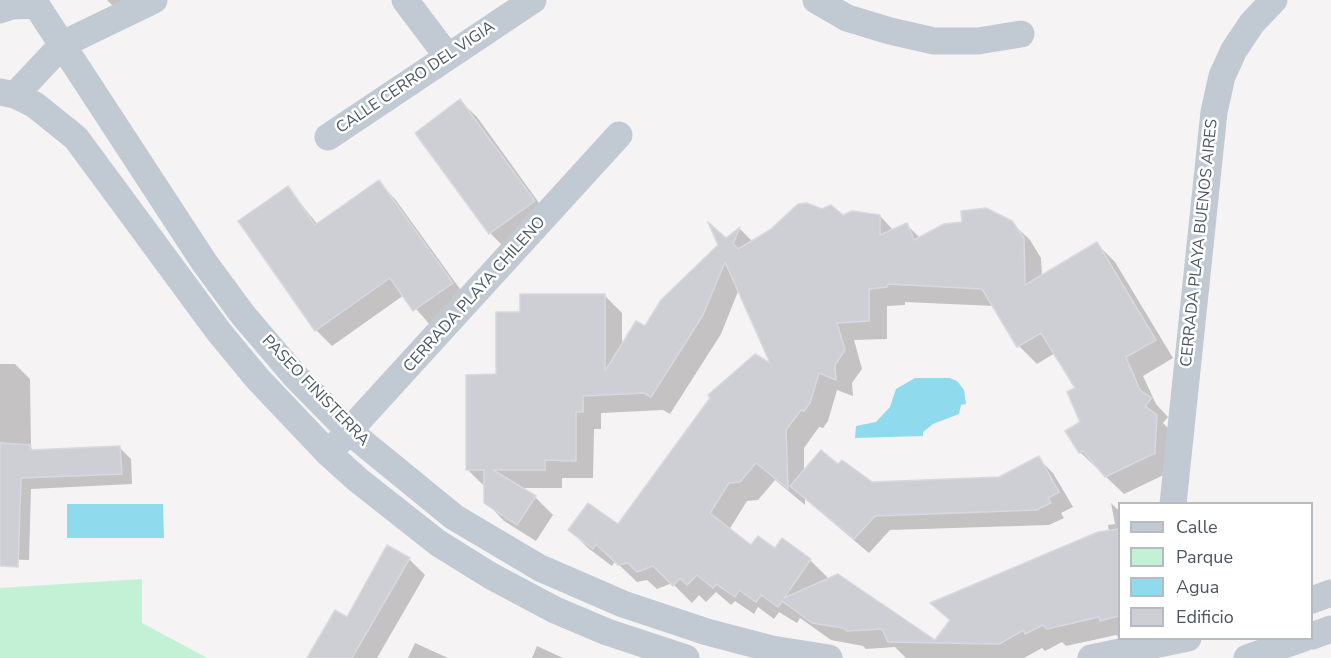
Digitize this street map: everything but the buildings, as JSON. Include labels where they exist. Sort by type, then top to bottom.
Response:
[{"type":"street","points":[[8,94],[63,44],[154,0]]},
{"type":"street","points":[[405,0],[448,57]]},
{"type":"street","name":"CALLE CERRO DEL VIGIA","points":[[328,137],[533,0]]},
{"type":"street","points":[[816,0],[847,18],[934,41],[978,41],[1021,34]]},
{"type":"street","name":"CERRADA PLAYA BUENOS AIRES","points":[[1173,502],[1214,112],[1222,76],[1234,50],[1252,23],[1274,0]]},
{"type":"street","points":[[0,10],[34,3]]},
{"type":"street","name":"PASEO FINISTERRA","points":[[34,3],[204,262],[288,367],[350,432],[454,517],[540,568],[623,604],[750,643],[829,658]]},
{"type":"street","name":"PASEO FINISTERRA","points":[[8,94],[34,105],[76,138],[219,332],[257,378],[328,453],[382,500],[438,543],[491,576],[555,610],[607,632],[686,658]]},
{"type":"street","name":"CERRADA PLAYA CHILENO","points":[[328,453],[350,432],[619,135]]},
{"type":"street","points":[[438,543],[454,517]]},
{"type":"street","points":[[1313,599],[1331,593]]},
{"type":"street","points":[[1313,635],[1331,628]]},
{"type":"street","points":[[1091,658],[1180,640]]},
{"type":"street","points":[[1247,658],[1301,640]]},
{"type":"green space","points":[[142,579],[142,623],[207,658],[0,658],[0,588]]},
{"type":"water","points":[[915,378],[950,378],[957,381],[964,390],[966,404],[961,405],[959,414],[933,424],[923,432],[923,436],[855,438],[856,426],[876,422],[890,407],[896,389]]},
{"type":"water","points":[[67,504],[163,504],[164,538],[67,538]]}]
